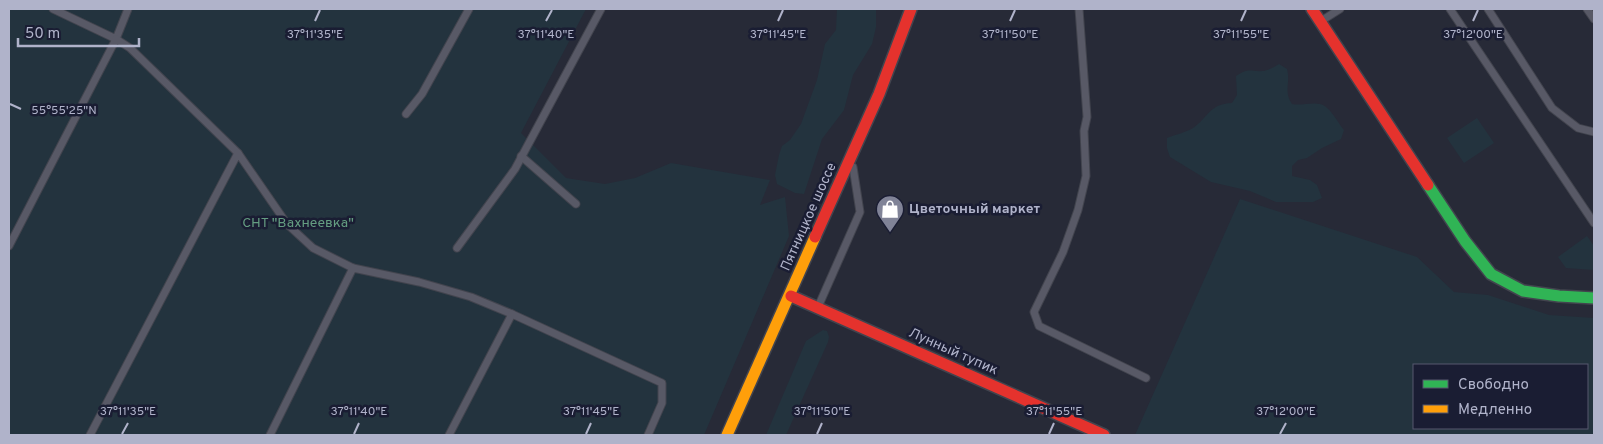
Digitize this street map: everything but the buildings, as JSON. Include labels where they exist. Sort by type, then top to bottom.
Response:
[{"type":"street","name":"Пятницкое шоссе","points":[[728,435],[852,157],[879,94],[911,9]]},
{"type":"street","points":[[1312,9],[1465,241],[1491,274],[1523,291],[1594,298]]},
{"type":"street","name":"Лунный тупик","points":[[791,296],[1104,435]]},
{"type":"lane","points":[[53,9],[116,39],[130,48],[238,153],[287,224],[313,248],[353,268],[471,297],[662,383],[662,403],[648,435]]},
{"type":"lane","points":[[9,246],[116,39],[128,9]]},
{"type":"lane","points":[[406,114],[422,94],[469,9]]},
{"type":"lane","points":[[458,248],[515,169],[601,9]]},
{"type":"lane","points":[[1079,9],[1086,117],[1084,131],[1086,176],[1078,210],[1063,252],[1034,312],[1039,326],[1146,378]]},
{"type":"lane","points":[[1321,22],[1340,9]]},
{"type":"lane","points":[[1450,9],[1594,223]]},
{"type":"lane","points":[[1488,9],[1552,108],[1578,128],[1594,132]]},
{"type":"lane","points":[[1587,9],[1594,19]]},
{"type":"lane","points":[[90,435],[238,153]]},
{"type":"lane","points":[[522,156],[576,204]]},
{"type":"lane","points":[[818,308],[860,212],[852,157]]},
{"type":"lane","points":[[270,435],[353,268]]},
{"type":"lane","points":[[449,435],[512,314]]},
{"type":"green space","name":"СНТ \"Вахнеевка\"","points":[[9,9],[586,9],[521,133],[566,178],[605,184],[635,178],[671,163],[770,180],[760,205],[785,197],[789,236],[704,435],[9,435]]},
{"type":"green space","points":[[837,9],[876,9],[876,27],[872,44],[853,75],[844,110],[822,139],[804,194],[795,193],[777,184],[775,175],[779,155],[782,146],[790,140],[801,124],[817,80],[825,44],[836,30]]},
{"type":"green space","points":[[1279,64],[1287,69],[1288,95],[1292,104],[1324,105],[1344,130],[1341,139],[1307,158],[1298,160],[1292,166],[1292,176],[1310,180],[1317,185],[1322,198],[1313,202],[1276,202],[1250,191],[1211,182],[1170,157],[1167,148],[1167,138],[1193,128],[1214,108],[1232,103],[1237,95],[1236,76],[1247,71],[1266,71]]},
{"type":"green space","points":[[1477,118],[1494,143],[1464,163],[1447,138]]},
{"type":"green space","points":[[1240,199],[1417,257],[1454,292],[1488,295],[1549,315],[1594,318],[1594,435],[1135,435]]},
{"type":"green space","points":[[1587,236],[1594,246],[1594,270],[1566,268],[1558,257]]},
{"type":"green space","points":[[823,330],[827,331],[828,342],[786,435],[766,435],[806,341]]},
{"type":"traffic: fast","points":[[1428,185],[1465,241],[1491,274],[1523,291],[1594,298]]},
{"type":"traffic: slow","points":[[727,435],[815,237]]},
{"type":"traffic: jam","points":[[815,237],[879,94],[911,9]]},
{"type":"traffic: jam","points":[[1312,9],[1428,185]]},
{"type":"traffic: jam","points":[[791,296],[1104,435]]},
{"type":"place","name":"Цветочный маркет","points":[[890,233]]}]
